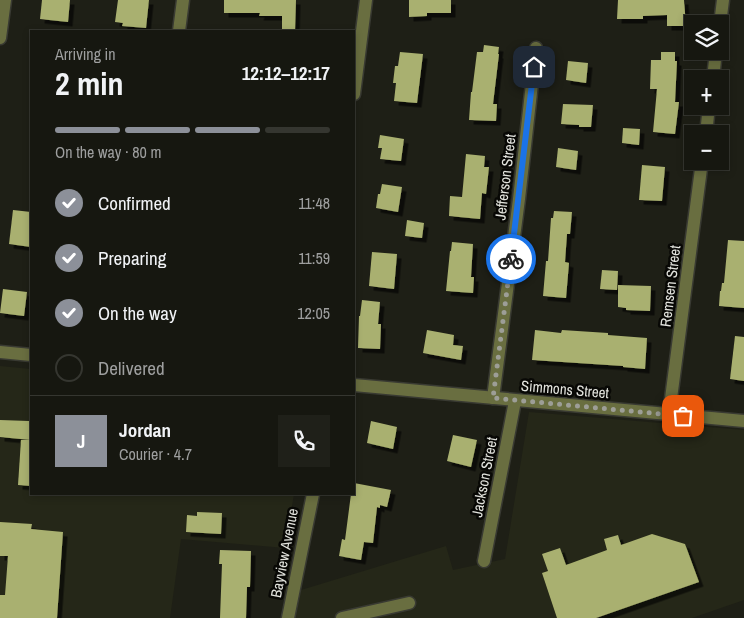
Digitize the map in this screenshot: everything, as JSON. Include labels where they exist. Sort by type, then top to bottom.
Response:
[{"type":"street","points":[[0,38],[5,0]]},
{"type":"street","points":[[179,30],[183,0]]},
{"type":"street","points":[[355,86],[366,0]]},
{"type":"street","points":[[721,15],[723,0]]},
{"type":"street","name":"Jefferson Street","points":[[493,398],[518,208],[536,48]]},
{"type":"street","name":"Remsen Street","points":[[670,414],[701,170]]},
{"type":"street","points":[[0,352],[30,355]]},
{"type":"street","name":"Simmons Street","points":[[355,385],[744,421]]},
{"type":"street","name":"Jackson Street","points":[[484,561],[515,400]]},
{"type":"street","name":"Bayview Avenue","points":[[288,618],[313,495]]},
{"type":"street","points":[[342,618],[409,603]]},
{"type":"shaded area","points":[[0,366],[30,369],[30,495],[294,495],[285,548],[181,539],[170,618],[0,618]]},
{"type":"shaded area","points":[[529,412],[744,430],[744,600],[692,618],[295,618],[301,590],[446,546],[453,570],[505,559]]},
{"type":"building","points":[[42,0],[70,0],[68,22],[40,19]]},
{"type":"building","points":[[118,0],[149,0],[146,28],[122,26],[123,23],[115,22]]},
{"type":"building","points":[[224,0],[296,0],[295,30],[282,30],[282,16],[259,16],[260,13],[224,13]]},
{"type":"building","points":[[409,0],[451,0],[451,13],[427,13],[427,16],[409,17]]},
{"type":"building","points":[[618,0],[684,0],[684,26],[667,26],[667,15],[643,16],[643,19],[617,19]]},
{"type":"building","points":[[484,45],[499,47],[493,104],[497,104],[496,121],[469,120],[477,52],[483,52]]},
{"type":"building","points":[[400,52],[423,54],[417,103],[394,101],[396,83],[393,83],[395,66],[398,66]]},
{"type":"building","points":[[661,52],[675,52],[675,61],[677,61],[675,102],[679,102],[675,134],[653,132],[657,89],[650,89],[651,60],[661,60]]},
{"type":"building","points":[[568,61],[588,63],[586,83],[566,80]]},
{"type":"building","points":[[563,104],[593,105],[591,127],[561,124]]},
{"type":"building","points":[[623,128],[640,129],[639,145],[622,143]]},
{"type":"building","points":[[380,135],[404,139],[401,161],[380,159],[382,148],[378,148]]},
{"type":"building","points":[[558,148],[578,151],[576,170],[556,167]]},
{"type":"building","points":[[466,154],[485,156],[484,167],[489,167],[486,194],[482,193],[480,219],[449,216],[450,196],[462,197]]},
{"type":"building","points":[[642,165],[665,167],[662,201],[639,200]]},
{"type":"building","points":[[382,184],[402,187],[398,212],[376,208]]},
{"type":"building","points":[[13,210],[30,212],[30,247],[9,244]]},
{"type":"building","points":[[554,211],[572,212],[570,234],[567,234],[565,262],[569,263],[566,298],[543,296],[551,218],[553,218]]},
{"type":"building","points":[[407,220],[424,223],[422,238],[405,236]]},
{"type":"building","points":[[728,240],[744,241],[744,308],[719,306],[720,291],[722,283],[724,283]]},
{"type":"building","points":[[452,242],[473,244],[471,277],[474,277],[473,293],[446,291]]},
{"type":"building","points":[[372,252],[397,254],[394,289],[369,286]]},
{"type":"building","points":[[602,270],[618,271],[617,290],[600,289]]},
{"type":"building","points":[[618,285],[651,286],[650,311],[626,310],[626,308],[618,307]]},
{"type":"building","points":[[3,289],[27,292],[24,316],[0,313]]},
{"type":"building","points":[[362,300],[380,302],[378,324],[381,324],[380,349],[358,348],[359,316]]},
{"type":"building","points":[[427,330],[454,335],[453,345],[463,346],[461,360],[423,353]]},
{"type":"building","points":[[535,330],[561,333],[562,330],[608,333],[608,335],[647,338],[645,369],[532,360]]},
{"type":"building","points":[[735,336],[744,337],[744,381],[730,379]]},
{"type":"building","points":[[0,420],[29,421],[30,440],[0,437]]},
{"type":"building","points":[[371,421],[397,427],[393,449],[367,443]]},
{"type":"building","points":[[453,435],[477,440],[471,467],[447,461]]},
{"type":"building","points":[[21,440],[30,440],[30,486],[18,485]]},
{"type":"building","points":[[355,483],[391,490],[387,507],[380,505],[380,508],[377,507],[373,543],[364,542],[361,560],[339,556],[342,539],[345,540],[351,495],[355,495]]},
{"type":"building","points":[[197,512],[222,513],[221,534],[186,532],[187,515],[197,516]]},
{"type":"building","points":[[0,522],[32,524],[31,529],[63,532],[57,618],[0,618],[0,595],[5,595],[8,556],[0,556]]},
{"type":"building","points":[[652,534],[685,544],[699,582],[596,618],[557,618],[542,573],[548,571],[542,554],[560,548],[566,565],[607,550],[604,539],[618,535],[621,545]]},
{"type":"building","points":[[220,550],[251,551],[250,587],[247,587],[246,618],[220,618],[222,564],[219,564]]},
{"type":"way so far","points":[[511,259],[493,398],[683,416]]},
{"type":"route","points":[[511,259],[534,67]]}]
